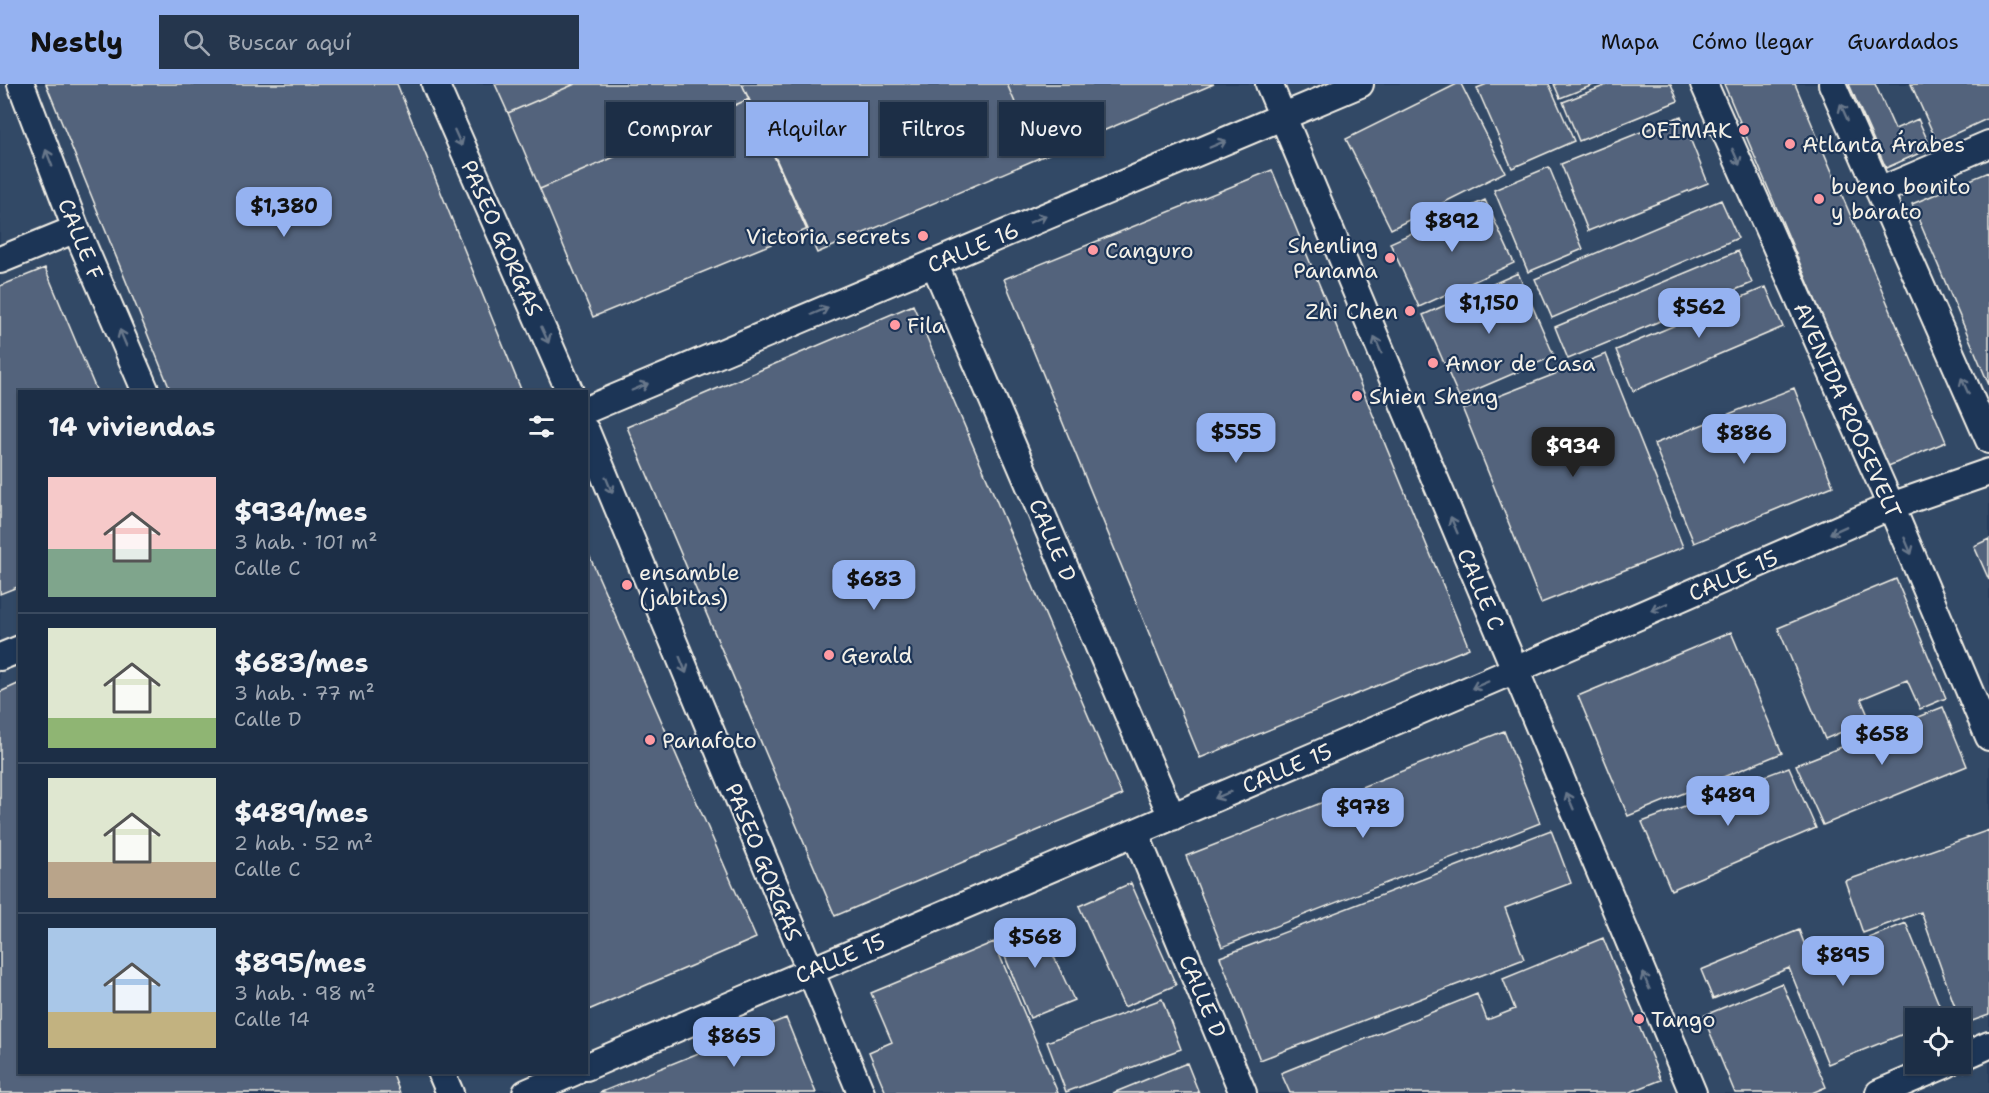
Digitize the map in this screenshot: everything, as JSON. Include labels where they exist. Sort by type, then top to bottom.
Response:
[{"type":"street","name":"CALLE F","points":[[21,84],[76,229],[145,390]]},
{"type":"street","name":"PASEO GORGAS","points":[[435,84],[569,390]]},
{"type":"street","name":"CALLE C","points":[[1269,84],[1693,1093]]},
{"type":"street","name":"CALLE 16","points":[[588,409],[1360,84]]},
{"type":"street","name":"AVENIDA ROOSEVELT","points":[[1704,84],[1891,506],[1989,737]]},
{"type":"street","points":[[1832,84],[1989,440]]},
{"type":"street","points":[[1879,191],[1989,144]]},
{"type":"street","points":[[0,261],[76,229]]},
{"type":"street","name":"CALLE D","points":[[934,263],[1172,817]]},
{"type":"street","name":"PASEO GORGAS","points":[[588,436],[861,1093]]},
{"type":"street","name":"CALLE 15","points":[[588,1066],[1515,670],[1891,506],[1989,472]]},
{"type":"street","points":[[0,657],[18,650]]},
{"type":"street","name":"CALLE D","points":[[1135,832],[1243,1093]]},
{"type":"street","points":[[1971,1053],[1989,1045]]},
{"type":"street","points":[[442,1074],[450,1093]]},
{"type":"street","points":[[526,1093],[569,1074]]},
{"type":"street","points":[[1879,1093],[1924,1074]]},
{"type":"shaded area","points":[[0,84],[1989,84],[1989,1093],[0,1093]]},
{"type":"building","points":[[46,84],[397,84],[521,390],[170,390]]},
{"type":"building","points":[[495,84],[575,84],[508,113]]},
{"type":"building","points":[[575,84],[742,84],[749,99],[734,105],[734,102],[606,102],[606,156],[617,156],[540,189],[508,113]]},
{"type":"building","points":[[742,84],[1007,84],[1015,102],[999,102],[999,156],[1038,156],[1039,158],[817,253],[774,156],[868,156],[868,102],[750,102]]},
{"type":"building","points":[[1007,84],[1214,84],[1104,131],[1104,102],[1015,102]]},
{"type":"building","points":[[1461,84],[1505,172],[1391,229],[1346,139]]},
{"type":"building","points":[[1487,84],[1549,84],[1574,141],[1512,168],[1477,88]]},
{"type":"building","points":[[1554,84],[1596,84],[1560,98]]},
{"type":"building","points":[[1609,84],[1671,84],[1678,101],[1579,141],[1563,102]]},
{"type":"building","points":[[1724,84],[1795,84],[1946,442],[1886,467]]},
{"type":"building","points":[[1849,84],[1875,84],[1895,129],[1918,119],[1931,148],[1886,168]]},
{"type":"building","points":[[1911,84],[1989,84],[1989,118],[1937,142]]},
{"type":"building","points":[[749,99],[750,102],[746,102],[746,156],[775,156],[808,229],[593,317],[540,189],[617,156],[734,156],[734,105]]},
{"type":"building","points":[[1681,116],[1708,183],[1588,231],[1561,164]]},
{"type":"building","points":[[1549,167],[1583,249],[1528,272],[1494,190]]},
{"type":"building","points":[[1272,170],[1469,648],[1200,758],[1004,279]]},
{"type":"building","points":[[1989,172],[1989,385],[1912,204]]},
{"type":"building","points":[[1485,200],[1514,263],[1419,307],[1390,243]]},
{"type":"building","points":[[1721,200],[1738,238],[1552,318],[1535,279]]},
{"type":"building","points":[[1738,251],[1752,283],[1568,359],[1555,327]]},
{"type":"building","points":[[45,268],[96,390],[18,390],[18,587],[0,594],[0,286]]},
{"type":"building","points":[[1518,273],[1554,356],[1459,397],[1423,315]]},
{"type":"building","points":[[1766,287],[1783,327],[1633,391],[1616,350]]},
{"type":"building","points":[[913,305],[1122,795],[835,916],[627,427]]},
{"type":"building","points":[[1606,354],[1683,547],[1541,603],[1463,410]]},
{"type":"building","points":[[1794,388],[1833,486],[1694,543],[1654,444]]},
{"type":"building","points":[[1989,539],[1989,580],[1974,546]]},
{"type":"building","points":[[588,553],[756,938],[588,1010]]},
{"type":"building","points":[[1896,579],[1946,698],[1920,709],[1907,680],[1861,699],[1870,720],[1825,739],[1778,628]]},
{"type":"building","points":[[1731,632],[1782,753],[1628,816],[1578,696]]},
{"type":"building","points":[[18,684],[18,1074],[393,1074],[400,1093],[0,1093],[0,692]]},
{"type":"building","points":[[1943,707],[1967,766],[1823,825],[1796,765]]},
{"type":"building","points":[[1504,731],[1540,823],[1222,947],[1186,856]]},
{"type":"building","points":[[1789,767],[1816,828],[1671,890],[1642,822]]},
{"type":"building","points":[[1551,830],[1571,883],[1505,908],[1524,959],[1260,1060],[1220,957]]},
{"type":"building","points":[[1989,830],[1989,1015],[1971,1021],[1971,1008],[1955,1008],[1921,912],[1863,933],[1845,881]]},
{"type":"building","points":[[1131,883],[1176,985],[1124,1007],[1079,906]]},
{"type":"building","points":[[1036,918],[1074,1000],[1030,1018],[997,937]]},
{"type":"building","points":[[1906,923],[1940,1008],[1905,1008],[1905,1033],[1828,1064],[1789,968],[1713,999],[1701,970],[1799,930],[1811,961]]},
{"type":"building","points":[[1603,938],[1661,1080],[1628,1093],[1290,1093],[1281,1073],[1477,994],[1487,1020],[1515,1009],[1503,979]]},
{"type":"building","points":[[994,942],[1058,1093],[886,1093],[869,1052],[892,1042],[871,993]]},
{"type":"building","points":[[1782,983],[1826,1087],[1812,1093],[1735,1093],[1703,1016]]},
{"type":"building","points":[[1162,999],[1181,1049],[1066,1092],[1047,1042]]},
{"type":"building","points":[[786,1018],[816,1093],[599,1093]]},
{"type":"building","points":[[1187,1063],[1199,1093],[1113,1093]]},
{"type":"place","name":"OFIMAK","points":[[1744,130]]},
{"type":"place","name":"Atlanta Árabes","points":[[1790,144]]},
{"type":"place","name":"bueno bonito y barato","points":[[1819,199]]},
{"type":"place","name":"Victoria secrets","points":[[923,236]]},
{"type":"place","name":"Canguro","points":[[1093,250]]},
{"type":"place","name":"Shenling Panama","points":[[1390,258]]},
{"type":"place","name":"Zhi Chen","points":[[1410,311]]},
{"type":"place","name":"Fila","points":[[895,325]]},
{"type":"place","name":"Amor de Casa","points":[[1433,363]]},
{"type":"place","name":"Shien Sheng","points":[[1357,396]]},
{"type":"place","name":"ensamble (jabitas)","points":[[627,585]]},
{"type":"place","name":"Gerald","points":[[829,655]]},
{"type":"place","name":"Panafoto","points":[[650,740]]},
{"type":"place","name":"Tango","points":[[1639,1019]]}]
